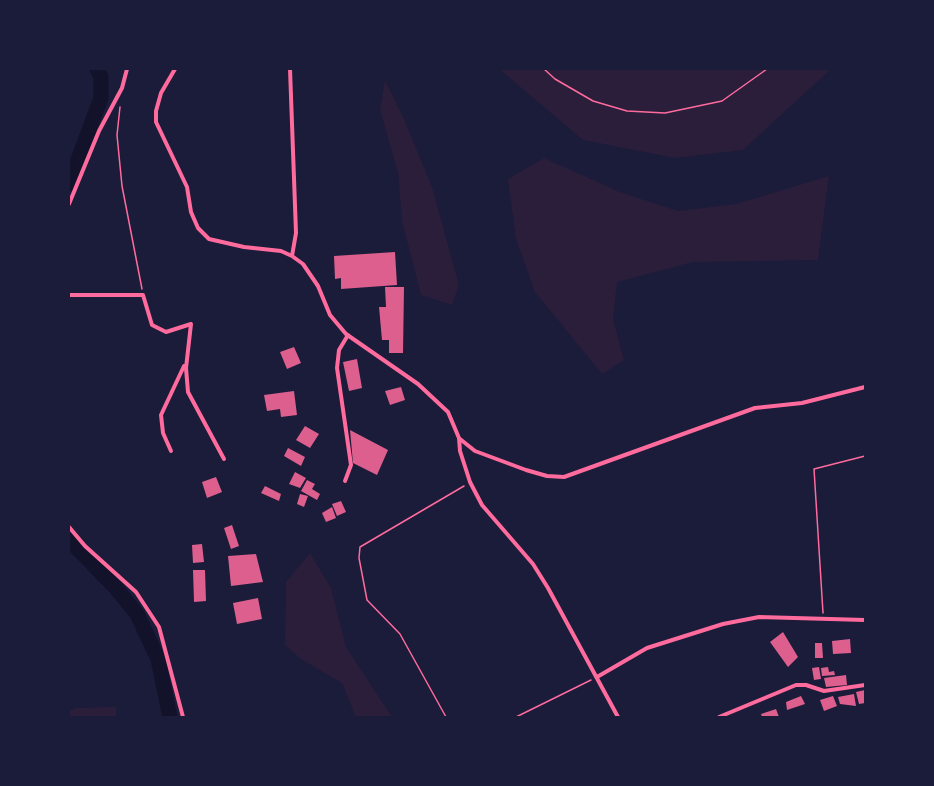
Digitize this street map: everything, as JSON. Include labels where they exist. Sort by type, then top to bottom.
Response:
[{"type":"street","points":[[69,204],[99,131],[122,88],[127,69]]},
{"type":"street","points":[[175,69],[161,93],[156,111],[156,122],[187,187],[191,212],[198,228],[209,238],[244,247],[280,251],[292,256],[303,264],[318,286],[330,315],[348,335],[437,399],[448,412],[459,438],[460,451],[470,482],[482,505],[533,564],[618,717]]},
{"type":"street","points":[[290,69],[296,233],[292,256]]},
{"type":"street","points":[[69,295],[143,295],[152,325],[166,332],[191,324],[185,376],[191,400],[224,459]]},
{"type":"street","points":[[345,481],[351,465],[337,368],[339,350],[348,335]]},
{"type":"street","points":[[171,451],[163,433],[161,415],[186,362]]},
{"type":"street","points":[[459,438],[475,451],[526,470],[547,476],[564,477],[704,424],[755,408],[802,403],[865,387]]},
{"type":"street","points":[[69,527],[85,546],[136,592],[159,627],[183,717]]},
{"type":"street","points":[[597,677],[647,648],[723,624],[759,617],[865,620]]},
{"type":"street","points":[[718,717],[796,685],[806,685],[824,691],[865,685]]},
{"type":"path","points":[[544,69],[555,79],[593,101],[627,111],[665,113],[722,101],[767,69]]},
{"type":"path","points":[[122,88],[117,135],[122,186],[143,295]]},
{"type":"path","points":[[824,620],[814,469],[833,462],[865,456]]},
{"type":"path","points":[[446,717],[400,634],[367,600],[363,586],[360,547],[470,482]]},
{"type":"path","points":[[516,717],[597,677]]},
{"type":"shaded area","points":[[499,69],[831,69],[743,150],[675,158],[583,140]]},
{"type":"shaded area","points":[[385,80],[432,187],[459,285],[452,305],[421,295],[402,221],[398,173],[380,110]]},
{"type":"shaded area","points":[[544,158],[620,192],[678,211],[736,204],[829,176],[818,260],[693,262],[617,282],[613,319],[624,360],[602,374],[535,292],[516,239],[508,179]]},
{"type":"shaded area","points":[[310,553],[331,588],[346,647],[392,717],[356,717],[342,683],[301,659],[285,645],[286,582]]},
{"type":"shaded area","points":[[116,707],[116,717],[69,717],[69,711],[76,708]]},
{"type":"building","points":[[395,252],[397,285],[341,289],[341,278],[335,279],[334,256]]},
{"type":"building","points":[[385,287],[404,287],[403,353],[389,353],[389,340],[382,340],[379,307],[386,307]]},
{"type":"building","points":[[294,347],[301,363],[287,369],[280,352]]},
{"type":"building","points":[[357,359],[362,388],[349,391],[343,362]]},
{"type":"building","points":[[401,387],[405,400],[390,405],[385,391]]},
{"type":"building","points":[[294,391],[297,415],[281,417],[280,409],[267,411],[264,395]]},
{"type":"building","points":[[305,426],[319,434],[310,448],[296,440]]},
{"type":"building","points":[[350,430],[388,450],[377,475],[353,463]]},
{"type":"building","points":[[288,448],[305,457],[301,466],[284,456]]},
{"type":"building","points":[[295,472],[306,478],[300,488],[289,484]]},
{"type":"building","points":[[216,477],[222,492],[207,498],[202,482]]},
{"type":"building","points":[[307,480],[315,484],[312,489],[320,494],[317,500],[301,491]]},
{"type":"building","points":[[265,486],[281,494],[279,501],[261,493]]},
{"type":"building","points":[[300,494],[308,496],[304,507],[297,504]]},
{"type":"building","points":[[341,501],[346,512],[337,516],[332,504]]},
{"type":"building","points":[[332,507],[336,518],[326,522],[322,513]]},
{"type":"building","points":[[232,525],[239,546],[231,549],[224,528]]},
{"type":"building","points":[[202,544],[204,562],[193,563],[192,545]]},
{"type":"building","points":[[256,554],[263,582],[231,586],[228,556]]},
{"type":"building","points":[[193,570],[205,570],[206,601],[194,602]]},
{"type":"building","points":[[258,598],[262,619],[237,624],[233,603]]},
{"type":"building","points":[[783,632],[798,657],[788,667],[770,642]]},
{"type":"building","points":[[850,639],[851,653],[833,654],[832,641]]},
{"type":"building","points":[[815,643],[822,643],[823,658],[815,658]]},
{"type":"building","points":[[819,667],[821,679],[814,680],[812,668]]},
{"type":"building","points":[[828,667],[829,672],[834,671],[835,675],[822,676],[821,668]]},
{"type":"building","points":[[846,675],[847,685],[826,687],[824,678]]},
{"type":"building","points":[[865,690],[865,703],[859,704],[856,692]]},
{"type":"building","points":[[854,694],[856,706],[840,704],[838,697]]},
{"type":"building","points":[[801,696],[805,704],[787,710],[786,702]]},
{"type":"building","points":[[833,696],[837,706],[824,711],[820,700]]},
{"type":"building","points":[[776,709],[779,717],[762,717],[761,714]]},
{"type":"waterway","points":[[69,184],[101,98],[101,77],[97,69]]},
{"type":"waterway","points":[[69,540],[116,588],[137,614],[158,659],[170,717]]}]
